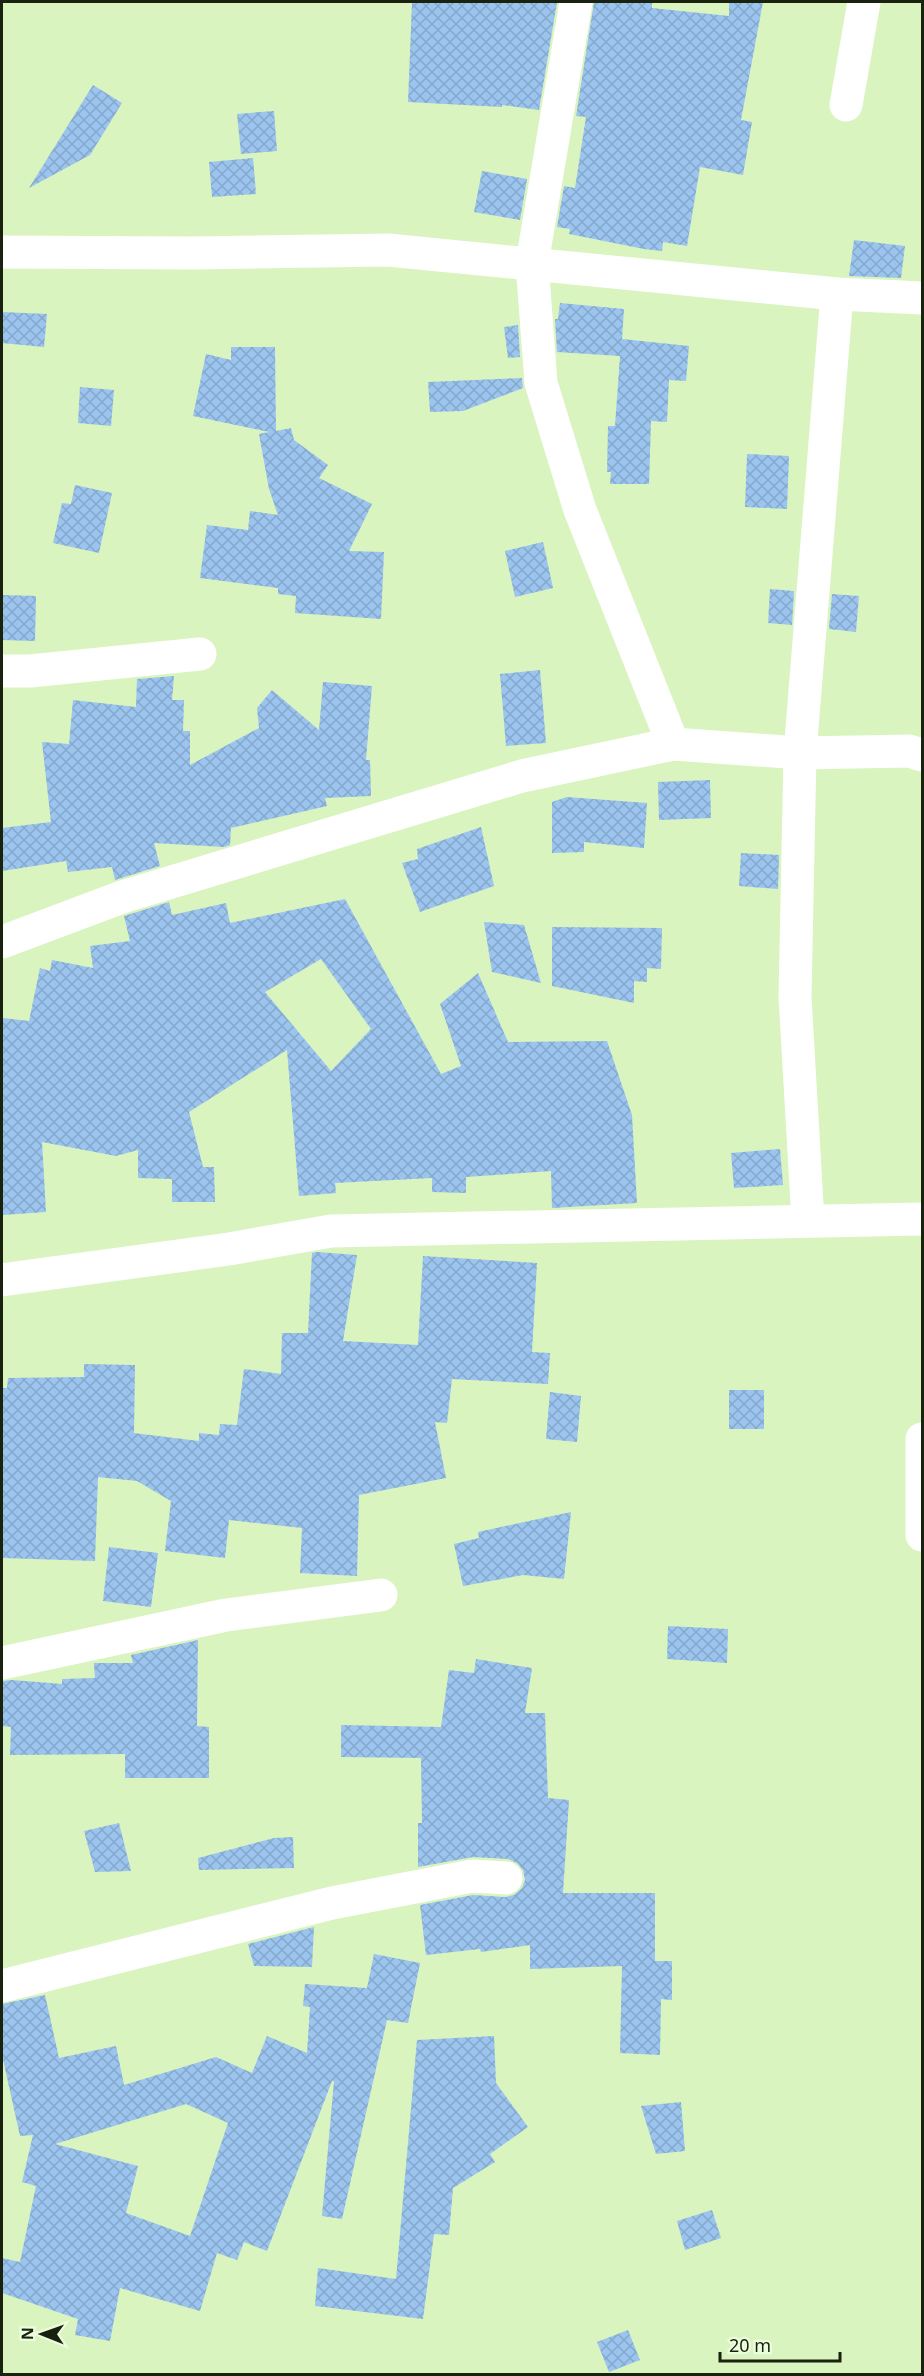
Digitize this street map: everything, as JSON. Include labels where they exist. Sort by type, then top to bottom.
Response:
[{"type":"street","points":[[576,2],[532,263],[541,383],[580,510],[673,744]]},
{"type":"street","points":[[846,105],[864,2]]},
{"type":"street","points":[[2,252],[194,253],[388,250],[837,294],[922,298]]},
{"type":"street","points":[[808,1221],[795,997],[801,753],[837,294]]},
{"type":"street","points":[[2,671],[30,671],[200,654]]},
{"type":"street","points":[[2,942],[122,897],[522,776],[673,744],[801,753],[909,750],[922,755]]},
{"type":"street","points":[[2,1280],[229,1249],[331,1231],[922,1219]]},
{"type":"street","points":[[922,1438],[922,1534]]},
{"type":"street","points":[[2,1664],[226,1615],[381,1595]]},
{"type":"street","points":[[2,1986],[332,1903],[472,1876],[506,1878]]},
{"type":"building","points":[[412,2],[557,2],[539,110],[502,105],[502,107],[408,102]]},
{"type":"building","points":[[594,2],[652,2],[652,8],[729,16],[729,2],[763,2],[741,120],[752,122],[743,175],[700,167],[687,246],[663,242],[662,251],[644,249],[569,234],[570,229],[557,227],[564,186],[575,188],[586,117],[576,116]]},
{"type":"building","points":[[93,85],[122,103],[90,155],[29,188]]},
{"type":"building","points":[[274,111],[277,151],[241,154],[237,114]]},
{"type":"building","points":[[253,158],[256,194],[212,197],[209,162]]},
{"type":"building","points":[[482,171],[527,179],[520,220],[474,212]]},
{"type":"building","points":[[854,240],[905,246],[901,278],[849,276]]},
{"type":"building","points":[[560,303],[624,309],[622,339],[689,346],[686,381],[669,380],[667,422],[651,421],[649,484],[610,484],[611,472],[607,472],[608,426],[615,426],[620,356],[557,352],[555,319],[558,319]]},
{"type":"building","points":[[2,312],[47,314],[44,347],[2,343]]},
{"type":"building","points":[[518,325],[520,357],[508,358],[504,327]]},
{"type":"building","points":[[231,347],[275,347],[276,431],[291,428],[294,440],[328,465],[319,478],[372,504],[349,551],[384,552],[381,619],[295,613],[296,596],[278,594],[278,588],[200,578],[207,525],[248,530],[250,511],[278,515],[269,489],[259,434],[269,432],[193,416],[206,354],[231,360]]},
{"type":"building","points":[[522,378],[523,388],[463,411],[430,412],[428,382]]},
{"type":"building","points":[[80,387],[114,390],[111,426],[78,423]]},
{"type":"building","points":[[747,454],[789,456],[787,509],[745,507]]},
{"type":"building","points":[[75,485],[112,493],[99,553],[53,543],[62,503],[71,504]]},
{"type":"building","points":[[543,542],[553,588],[515,597],[505,551]]},
{"type":"building","points":[[770,589],[794,591],[792,625],[768,623]]},
{"type":"building","points":[[832,594],[859,596],[856,632],[829,629]]},
{"type":"building","points":[[3,595],[36,596],[35,641],[2,640]]},
{"type":"building","points":[[540,670],[546,743],[506,746],[500,674]]},
{"type":"building","points":[[174,676],[172,700],[184,700],[183,731],[190,731],[190,765],[259,728],[257,708],[272,690],[319,730],[323,682],[372,686],[366,760],[370,760],[371,796],[325,798],[327,806],[231,828],[230,845],[224,847],[154,843],[160,866],[115,880],[112,867],[68,872],[66,861],[2,871],[2,828],[51,822],[42,742],[69,744],[73,700],[136,707],[137,679]]},
{"type":"building","points":[[710,780],[711,818],[659,820],[658,782]]},
{"type":"building","points":[[567,797],[647,803],[644,848],[584,842],[584,852],[552,853],[552,802]]},
{"type":"building","points":[[481,827],[494,886],[420,912],[402,863],[418,859],[417,849]]},
{"type":"building","points":[[741,853],[779,855],[778,889],[739,886]]},
{"type":"building","points":[[345,899],[441,1074],[461,1066],[440,1004],[478,973],[508,1042],[607,1041],[632,1115],[637,1203],[552,1208],[551,1171],[466,1177],[466,1193],[432,1192],[432,1178],[335,1183],[336,1193],[299,1196],[287,1050],[189,1112],[203,1167],[214,1167],[215,1202],[172,1202],[172,1179],[138,1178],[138,1150],[116,1156],[42,1142],[46,1212],[2,1215],[3,1018],[29,1021],[40,968],[50,971],[52,960],[93,968],[90,946],[130,941],[124,916],[169,902],[172,915],[226,903],[230,923]],"holes":[[[321,959],[371,1029],[331,1071],[265,992]]]},
{"type":"building","points":[[484,922],[524,925],[541,983],[492,972]]},
{"type":"building","points":[[552,927],[662,928],[661,969],[647,968],[647,982],[634,981],[634,1003],[552,986]]},
{"type":"building","points":[[780,1149],[783,1185],[734,1188],[731,1153]]},
{"type":"building","points":[[312,1253],[357,1255],[343,1341],[418,1345],[423,1256],[537,1263],[532,1352],[550,1353],[548,1384],[452,1379],[447,1423],[435,1422],[446,1478],[359,1495],[357,1576],[300,1573],[302,1528],[229,1520],[225,1558],[165,1551],[171,1501],[137,1481],[98,1477],[95,1561],[2,1558],[2,1388],[7,1388],[8,1378],[84,1377],[84,1364],[135,1365],[134,1433],[199,1441],[199,1433],[219,1435],[220,1424],[237,1425],[244,1369],[281,1374],[282,1333],[308,1333]]},
{"type":"building","points":[[729,1390],[764,1390],[764,1429],[729,1429]]},
{"type":"building","points":[[550,1392],[581,1396],[577,1442],[546,1439]]},
{"type":"building","points":[[571,1512],[564,1579],[523,1575],[463,1586],[454,1544],[479,1538],[478,1532]]},
{"type":"building","points":[[109,1547],[158,1553],[151,1607],[103,1601]]},
{"type":"building","points":[[668,1626],[728,1629],[727,1663],[667,1659]]},
{"type":"building","points":[[198,1640],[197,1726],[209,1727],[209,1778],[125,1778],[125,1754],[10,1755],[11,1727],[2,1726],[2,1681],[62,1684],[62,1679],[95,1678],[94,1663],[133,1663],[131,1655]]},
{"type":"building","points":[[476,1659],[532,1668],[525,1713],[545,1713],[548,1798],[569,1800],[563,1893],[655,1893],[655,1961],[672,1961],[672,2000],[661,1999],[660,2055],[620,2053],[622,1966],[530,1969],[530,1945],[481,1952],[480,1949],[426,1955],[420,1905],[473,1895],[505,1897],[514,1895],[522,1888],[525,1880],[523,1870],[517,1863],[508,1859],[473,1857],[418,1867],[418,1823],[422,1823],[421,1758],[341,1757],[341,1725],[441,1727],[449,1670],[474,1673]]},
{"type":"building","points":[[119,1823],[131,1871],[95,1872],[84,1831]]},
{"type":"building","points":[[293,1837],[294,1868],[199,1870],[198,1858],[274,1838]]},
{"type":"building","points":[[314,1927],[312,1967],[254,1966],[248,1944]]},
{"type":"building","points":[[374,1954],[420,1963],[408,2023],[387,2020],[342,2219],[322,2216],[334,2081],[332,2081],[267,2251],[244,2242],[237,2260],[217,2253],[200,2311],[120,2288],[110,2341],[75,2335],[78,2319],[2,2293],[2,2258],[20,2262],[36,2186],[22,2182],[33,2135],[20,2136],[2,2055],[2,2004],[45,1995],[59,2058],[116,2046],[124,2085],[216,2057],[252,2073],[267,2036],[307,2053],[310,2007],[303,2006],[305,1984],[367,1988]],"holes":[[[186,2104],[228,2123],[190,2236],[126,2213],[138,2166],[55,2144]]]},
{"type":"building","points":[[494,2036],[496,2083],[528,2127],[490,2154],[495,2162],[453,2188],[449,2235],[434,2234],[423,2319],[315,2306],[318,2268],[396,2279],[417,2040]]},
{"type":"building","points":[[681,2102],[685,2151],[656,2154],[641,2106]]},
{"type":"building","points":[[712,2210],[721,2238],[685,2250],[677,2221]]},
{"type":"building","points":[[628,2330],[640,2360],[609,2372],[597,2342]]}]
